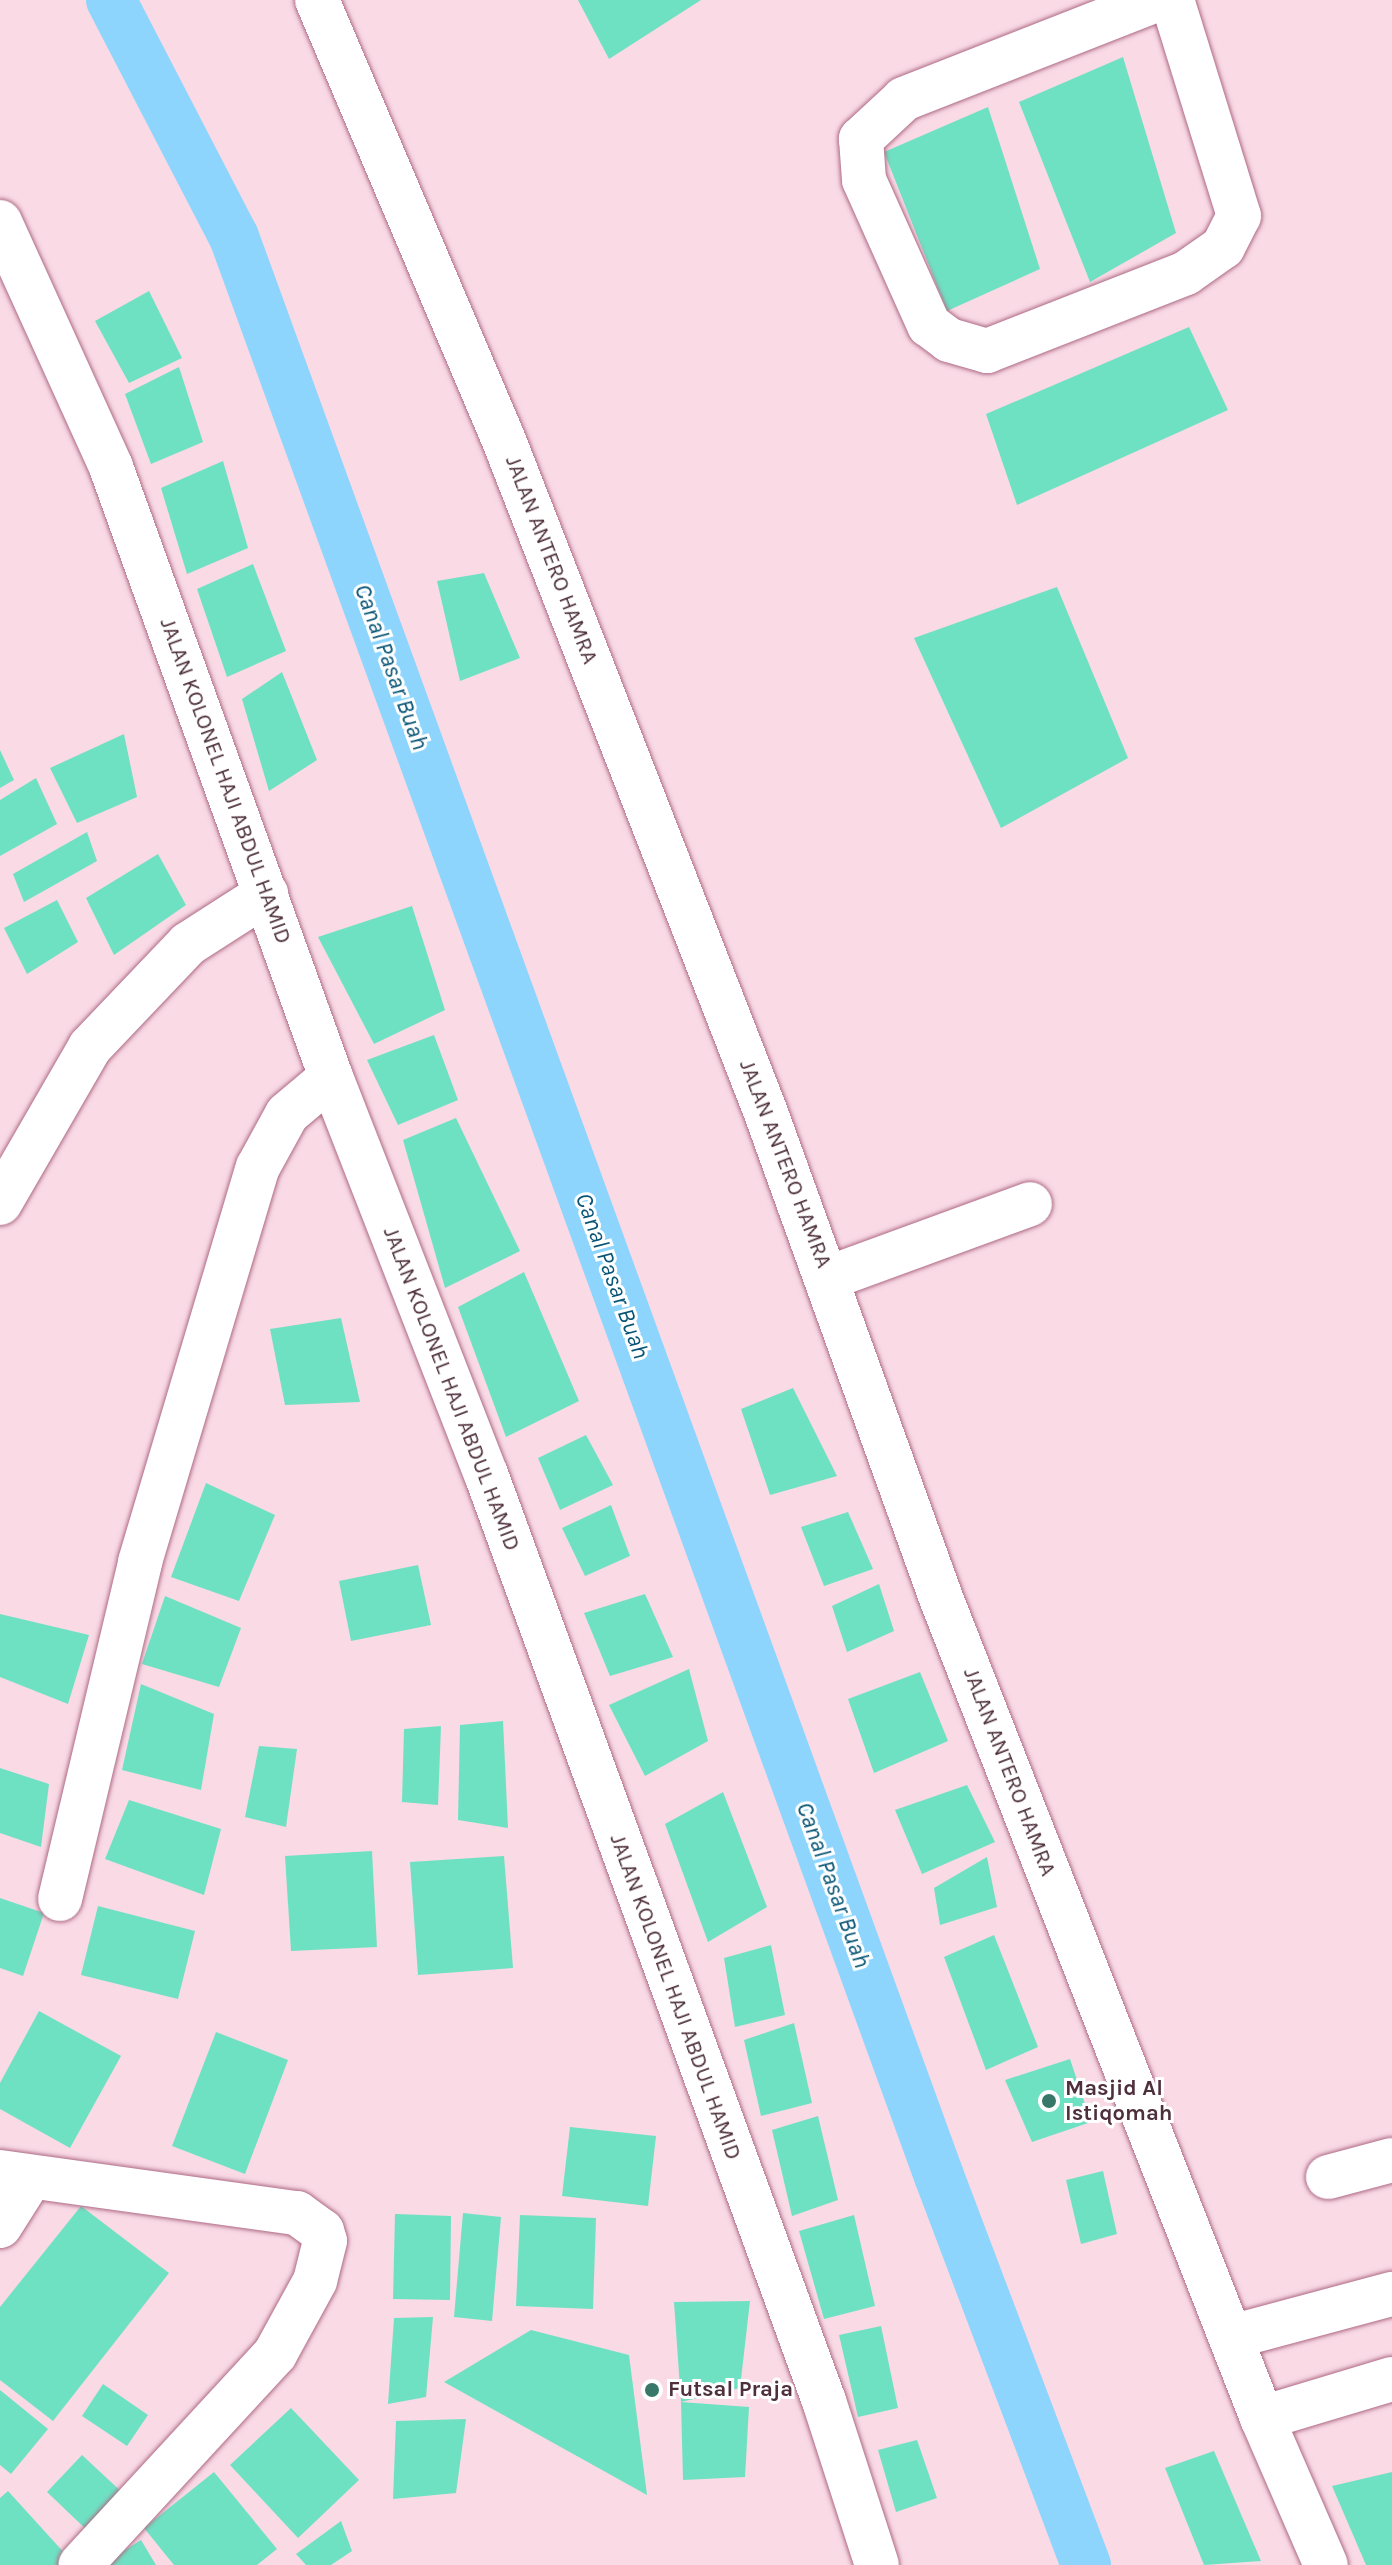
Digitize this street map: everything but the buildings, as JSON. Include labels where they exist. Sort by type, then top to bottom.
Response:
[{"type":"street","name":"JALAN ANTERO HAMRA","points":[[317,0],[503,438],[828,1278],[941,1598],[1262,2418],[1326,2565]]},
{"type":"street","points":[[1156,0],[904,99],[861,139],[864,180],[929,325],[949,340],[987,351],[1186,273],[1223,247],[1239,216],[1172,0]]},
{"type":"street","name":"JALAN KOLONEL HAJI ABDUL HAMID","points":[[0,222],[111,467],[331,1077],[486,1474],[824,2401],[877,2565]]},
{"type":"street","points":[[0,1203],[90,1047],[188,944],[266,894]]},
{"type":"street","points":[[60,1899],[140,1562],[258,1167],[287,1114],[331,1077]]},
{"type":"street","points":[[828,1278],[1030,1204]]},
{"type":"street","points":[[1328,2177],[1392,2160]]},
{"type":"street","points":[[0,2226],[16,2174],[297,2213],[322,2231],[325,2241],[315,2281],[275,2354],[80,2565]]},
{"type":"street","points":[[1231,2337],[1392,2294]]},
{"type":"street","points":[[1262,2418],[1392,2379]]},
{"type":"waterway","name":"Canal Pasar Buah","points":[[111,0],[234,237],[939,2176],[1086,2565]]},
{"type":"place","name":"Masjid Al Istiqomah","points":[[1049,2101]]},
{"type":"place","name":"Futsal Praja","points":[[652,2390]]}]
